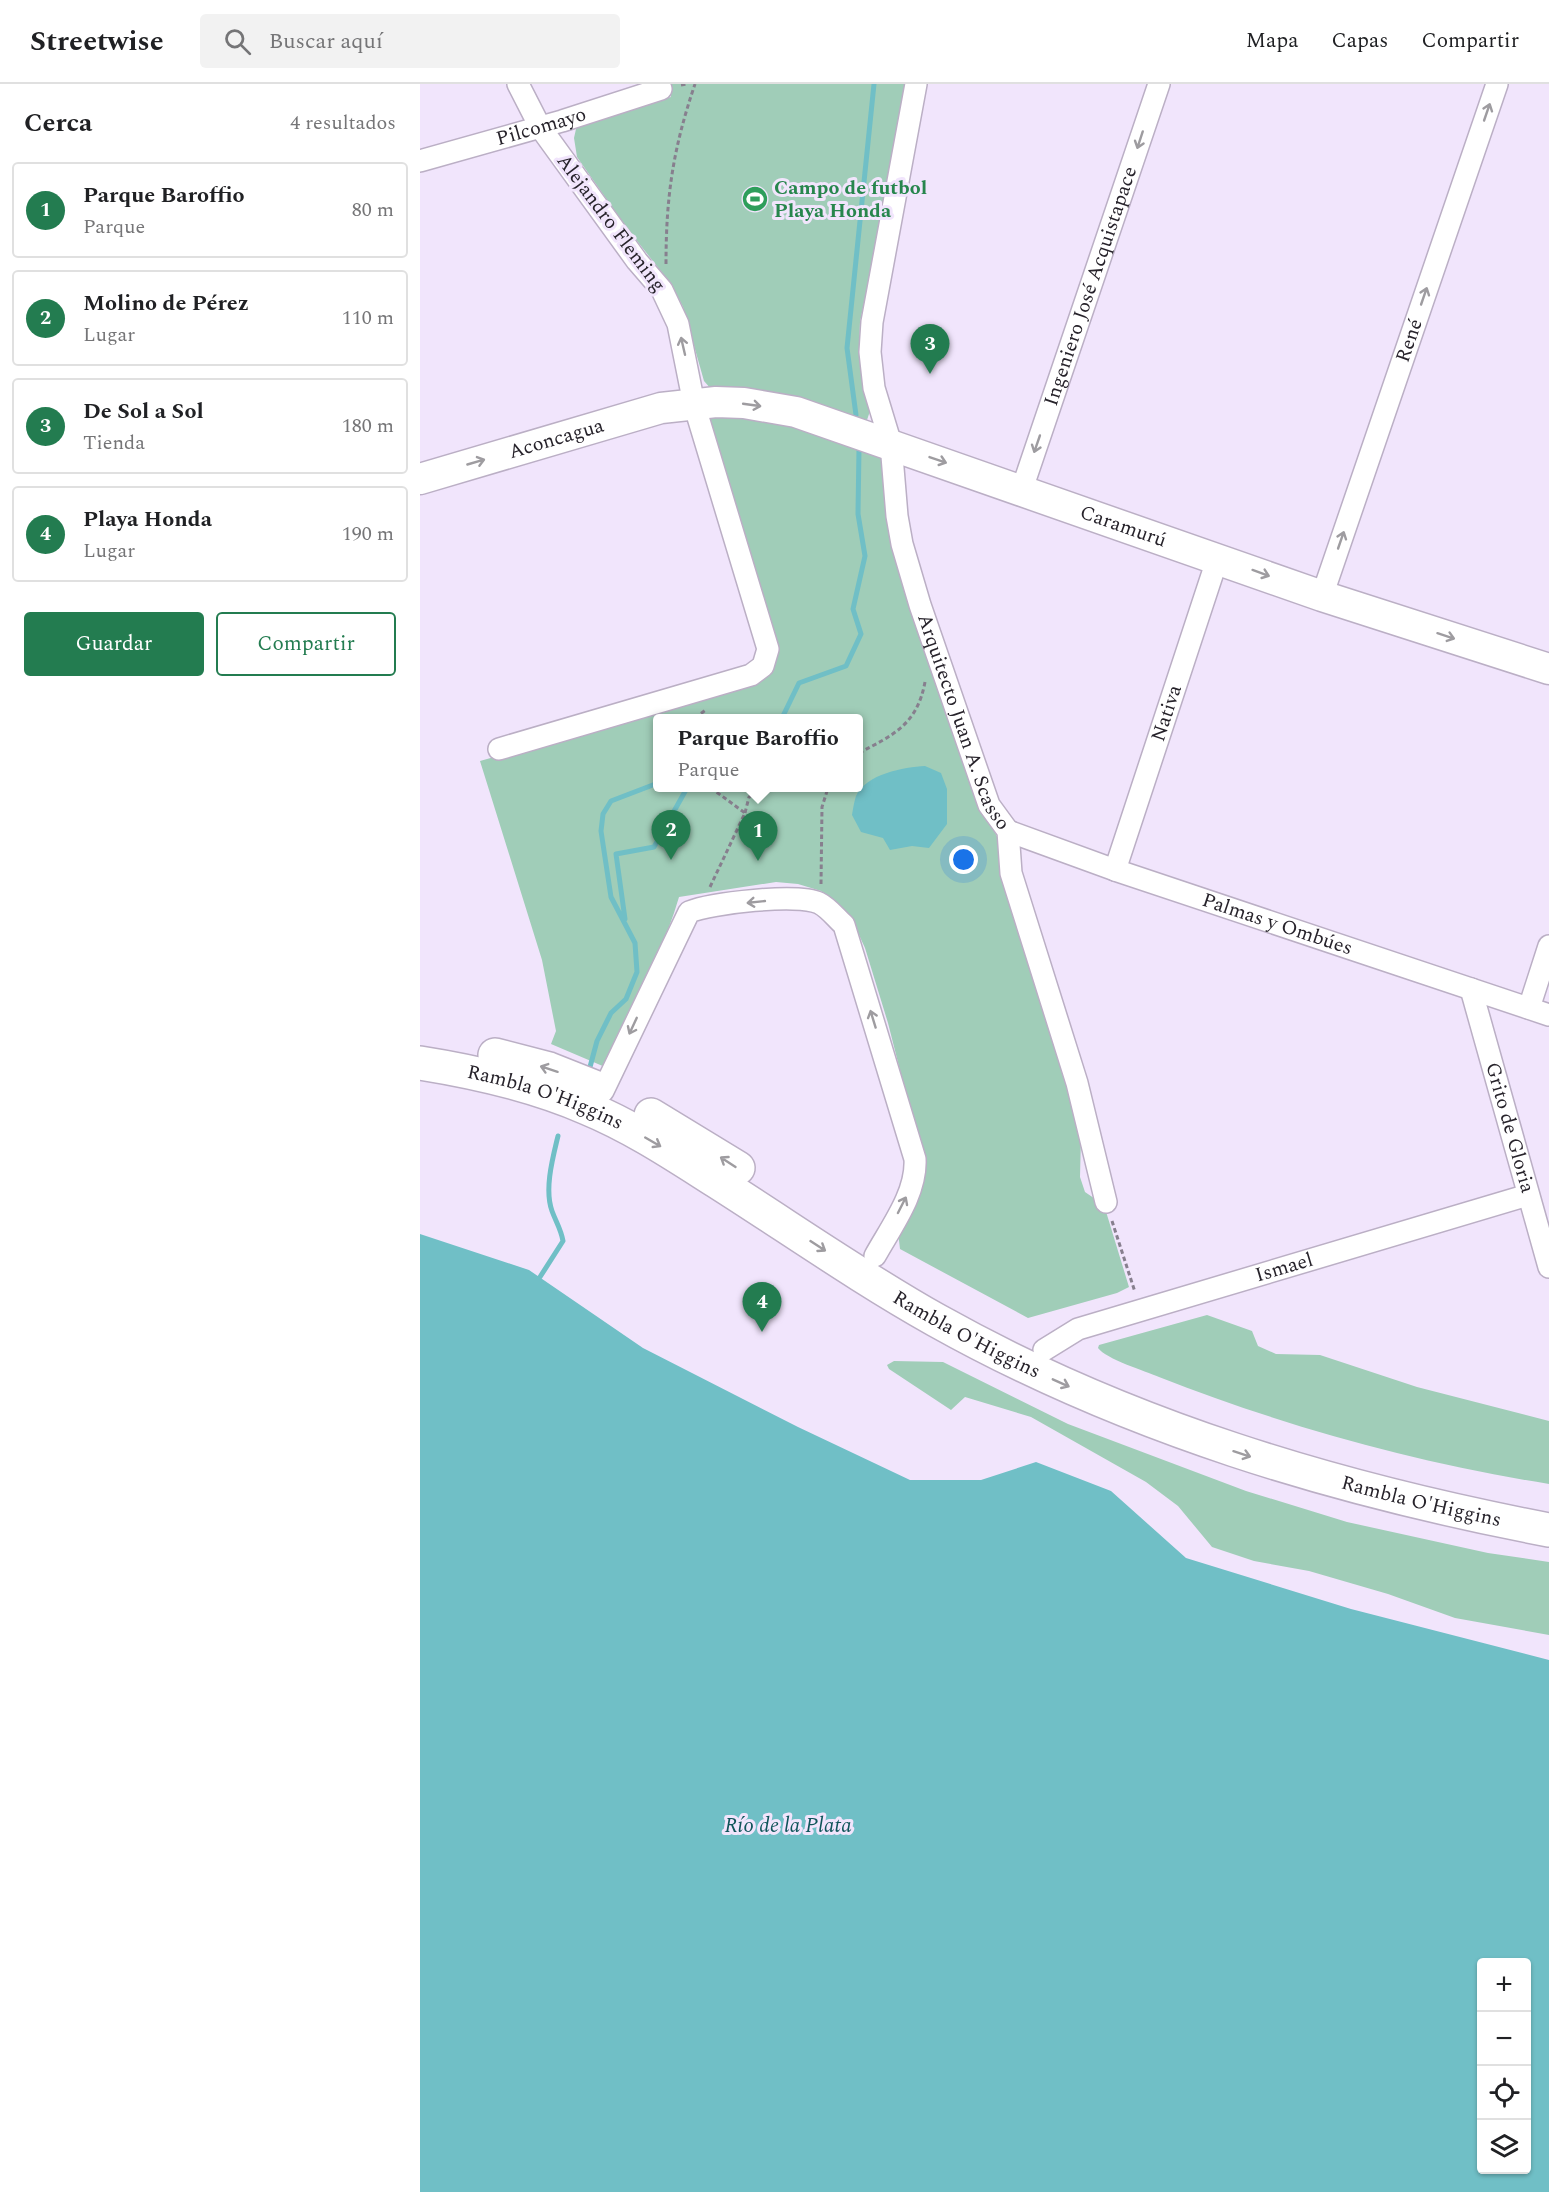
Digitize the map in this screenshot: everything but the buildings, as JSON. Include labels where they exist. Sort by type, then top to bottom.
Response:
[{"type":"main road","name":"Caramurú","points":[[694,404],[744,403],[796,412],[1218,557],[1322,596],[1549,669]]},
{"type":"main road","name":"Aconcagua","points":[[420,478],[653,410],[694,404]]},
{"type":"main road","name":"Rambla O'Higgins","points":[[420,1041],[518,1060],[549,1069],[603,1091],[698,1142],[875,1256],[961,1308],[1044,1350],[1183,1409],[1279,1442],[1428,1482],[1549,1507]]},
{"type":"main road","name":"Rambla O'Higgins","points":[[420,1063],[512,1082],[590,1109],[688,1163],[936,1320],[1036,1371],[1128,1412],[1217,1446],[1324,1478],[1409,1501],[1549,1530]]},
{"type":"street","name":"Alejandro Fleming","points":[[499,749],[751,675],[763,666],[768,649],[694,404],[678,324],[666,296],[540,127],[518,84]]},
{"type":"street","name":"Arquitecto Juan A. Scasso","points":[[916,84],[872,322],[870,352],[874,388],[891,444],[897,516],[909,569],[989,805],[1008,831],[1011,873],[1077,1083],[1106,1202]]},
{"type":"street","name":"Ingeniero José Acquistapace","points":[[1022,489],[1159,84]]},
{"type":"street","name":"René","points":[[1322,596],[1497,84]]},
{"type":"street","name":"Pilcomayo","points":[[420,161],[661,89]]},
{"type":"street","name":"Nativa","points":[[1115,870],[1218,557]]},
{"type":"street","name":"Palmas y Ombúes","points":[[1008,831],[1115,870],[1549,1015]]},
{"type":"street","points":[[603,1091],[683,920],[689,912],[701,908],[792,899],[820,904],[844,926],[915,1159],[916,1172],[912,1186],[875,1256]]},
{"type":"street","points":[[1528,1008],[1549,945]]},
{"type":"street","name":"Grito de Gloria","points":[[1471,989],[1549,1267]]},
{"type":"street","name":"Ismael","points":[[1044,1350],[1078,1329],[1528,1195]]},
{"type":"path","points":[[666,296],[670,171],[678,135],[695,84]]},
{"type":"path","points":[[863,750],[901,730],[922,699],[925,679]]},
{"type":"path","points":[[716,792],[745,813]]},
{"type":"path","points":[[701,908],[745,813],[749,797],[757,792]]},
{"type":"path","points":[[820,904],[822,807],[827,792]]},
{"type":"path","points":[[1106,1202],[1140,1310]]},
{"type":"shaded area","points":[[671,84],[907,84],[894,162],[860,322],[859,355],[871,408],[867,420],[711,389],[704,381],[683,307],[671,284],[626,227],[577,157],[574,138],[576,129],[581,124],[640,104],[671,97]]},
{"type":"shaded area","points":[[709,417],[765,417],[886,453],[986,815],[1006,854],[1081,1136],[1080,1177],[1085,1192],[1104,1205],[1129,1287],[1117,1293],[1028,1318],[900,1249],[898,1232],[926,1173],[888,1023],[865,948],[854,924],[840,905],[821,891],[798,884],[776,882],[679,897],[664,941],[605,1067],[551,1044],[556,1031],[542,960],[480,761],[753,684],[776,648]]},
{"type":"shaded area","points":[[1207,1315],[1252,1331],[1258,1346],[1276,1354],[1320,1355],[1417,1387],[1549,1421],[1549,1484],[1400,1454],[1302,1427],[1206,1395],[1136,1368],[1109,1356],[1098,1348],[1099,1345]]},
{"type":"shaded area","points":[[894,1361],[943,1362],[1068,1424],[1246,1491],[1347,1522],[1488,1553],[1549,1562],[1549,1635],[1455,1618],[1388,1594],[1309,1571],[1254,1561],[1212,1547],[1178,1506],[1146,1482],[1031,1417],[965,1397],[951,1410],[889,1369],[887,1365]]},
{"type":"water","points":[[925,766],[941,773],[947,789],[947,824],[929,848],[912,846],[890,850],[883,838],[861,832],[852,815],[856,796],[858,792],[863,792],[863,786],[868,782],[886,773]]},
{"type":"water","name":"Río de la Plata","points":[[420,1234],[529,1270],[643,1348],[798,1427],[910,1480],[981,1480],[1036,1462],[1111,1491],[1186,1558],[1351,1609],[1549,1660],[1549,2192],[420,2192]]},
{"type":"waterway","points":[[856,415],[847,348],[874,84]]},
{"type":"waterway","points":[[784,714],[799,683],[846,666],[861,634],[853,609],[865,556],[858,514],[859,449]]},
{"type":"waterway","points":[[590,1067],[597,1041],[611,1013],[626,999],[637,972],[635,943],[611,897],[601,831],[603,814],[611,801],[653,785]]},
{"type":"waterway","points":[[625,919],[616,854],[654,847],[685,792]]},
{"type":"waterway","points":[[540,1277],[563,1241],[552,1211],[549,1193],[550,1173],[558,1136]]},
{"type":"place","name":"Campo de futbol Playa Honda","points":[[755,199]]},
{"type":"place","name":"De Sol a Sol","points":[[930,374]]},
{"type":"place","name":"Molino de Pérez","points":[[671,860]]},
{"type":"place","name":"Parque Baroffio","points":[[758,861]]},
{"type":"place","name":"Playa Honda","points":[[762,1332]]}]
